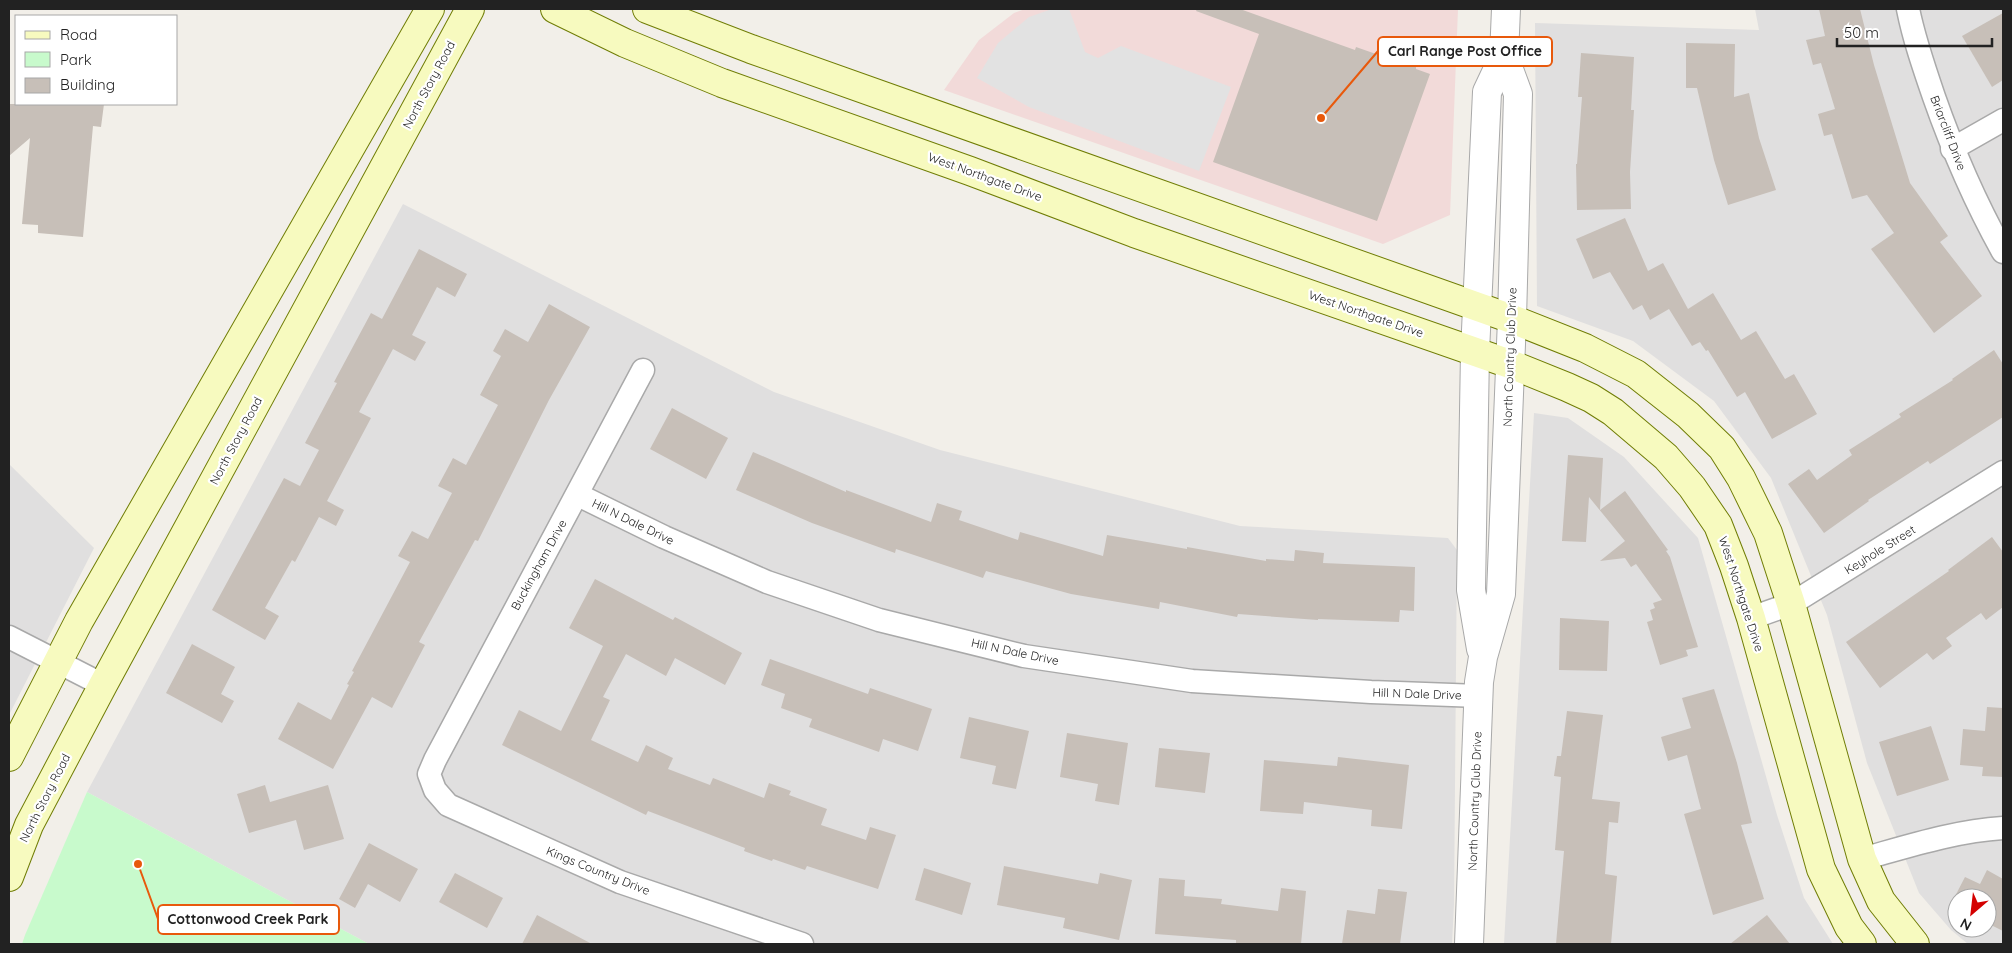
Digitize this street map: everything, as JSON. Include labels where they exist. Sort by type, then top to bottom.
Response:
[{"type":"main road","points":[[9,757],[79,621],[430,9]]},
{"type":"main road","name":"North Story Road","points":[[9,877],[29,825],[103,685],[470,9]]},
{"type":"main road","name":"West Northgate Drive","points":[[555,9],[625,43],[722,83],[970,171],[1134,233],[1510,364],[1591,398],[1613,412],[1666,457],[1692,487],[1718,526],[1752,618],[1821,869],[1849,927],[1862,944]]},
{"type":"main road","points":[[647,9],[751,49],[985,133],[1477,306],[1585,348],[1636,374],[1688,415],[1722,448],[1747,487],[1768,533],[1792,604],[1862,859],[1881,901],[1900,927],[1916,944]]},
{"type":"main road","points":[[970,171],[985,133]]},
{"type":"street","name":"North Country Club Drive","points":[[1469,944],[1479,696],[1483,658],[1501,594],[1512,319],[1518,94],[1504,56],[1506,9]]},
{"type":"street","name":"Briarcliff Drive","points":[[1908,9],[1914,41],[1952,148],[1985,220],[2003,252]]},
{"type":"street","name":"North Country Club Drive","points":[[1483,658],[1472,590],[1475,352],[1487,92],[1504,56]]},
{"type":"street","points":[[1952,148],[2003,120]]},
{"type":"street","name":"Buckingham Drive","points":[[435,760],[643,370]]},
{"type":"street","name":"Keyhole Street","points":[[1752,618],[1792,604],[2003,472]]},
{"type":"street","name":"Hill N Dale Drive","points":[[578,495],[664,537],[767,582],[879,620],[1024,656],[1192,681],[1372,692],[1479,696]]},
{"type":"street","points":[[9,637],[103,685]]},
{"type":"street","name":"Kings Country Drive","points":[[435,760],[430,774],[435,790],[448,805],[620,882],[802,944]]},
{"type":"street","points":[[1862,859],[1944,836],[1976,830],[2003,828]]},
{"type":"shaded area","points":[[1025,9],[1458,9],[1450,215],[1383,244],[944,90],[979,40],[1014,13]]},
{"type":"shaded area","points":[[1052,9],[1069,9],[1085,52],[1098,58],[1121,46],[1231,87],[1199,171],[1029,107],[977,78],[998,43],[1029,17]]},
{"type":"shaded area","points":[[1755,9],[2003,9],[2003,944],[1968,944],[1961,938],[1997,938],[1997,888],[1947,888],[1947,925],[1919,893],[1867,763],[1827,615],[1771,478],[1714,401],[1633,341],[1537,306],[1535,23],[1759,30]]},
{"type":"shaded area","points":[[403,204],[774,392],[940,450],[1240,526],[1448,538],[1457,550],[1452,944],[369,944],[87,792]]},
{"type":"shaded area","points":[[1534,413],[1568,418],[1624,457],[1698,538],[1777,815],[1804,898],[1833,944],[1504,944]]},
{"type":"shaded area","points":[[9,464],[94,548],[9,715]]},
{"type":"green space","points":[[87,792],[369,944],[22,944]]},
{"type":"building","points":[[1197,9],[1240,9],[1355,50],[1356,47],[1376,54],[1416,56],[1416,69],[1430,74],[1377,221],[1213,162],[1259,34],[1196,11]]},
{"type":"building","points":[[1819,9],[1860,9],[1874,65],[1910,183],[1948,236],[1940,242],[1982,296],[1934,333],[1871,249],[1894,233],[1867,195],[1852,199],[1832,134],[1824,136],[1818,114],[1835,109],[1821,63],[1813,65],[1806,40],[1825,36]]},
{"type":"building","points":[[2003,13],[2003,80],[1992,87],[1962,36]]},
{"type":"building","points":[[1686,43],[1735,44],[1734,97],[1749,93],[1759,138],[1776,190],[1728,205],[1714,160],[1697,88],[1686,88]]},
{"type":"building","points":[[1581,53],[1634,57],[1631,110],[1634,110],[1630,172],[1631,209],[1577,210],[1576,164],[1582,97],[1578,97]]},
{"type":"building","points":[[9,104],[104,105],[101,127],[93,126],[83,237],[38,233],[38,225],[22,224],[30,138],[9,156]]},
{"type":"building","points":[[1625,218],[1648,271],[1663,263],[1688,309],[1713,293],[1741,340],[1756,331],[1785,379],[1794,374],[1817,414],[1772,439],[1745,392],[1737,397],[1708,350],[1706,351],[1700,342],[1692,346],[1669,309],[1650,320],[1642,305],[1633,310],[1610,272],[1593,279],[1576,239]]},
{"type":"building","points":[[419,249],[467,274],[455,297],[437,287],[412,335],[426,342],[415,361],[393,349],[359,412],[371,418],[327,501],[344,510],[336,526],[319,517],[295,562],[292,560],[265,608],[279,616],[265,640],[212,610],[284,478],[300,486],[319,450],[305,443],[337,383],[334,382],[371,313],[382,319]]},
{"type":"building","points":[[549,304],[590,327],[549,400],[478,541],[475,540],[419,642],[425,645],[392,708],[372,697],[333,769],[278,739],[298,702],[331,720],[349,685],[347,684],[354,672],[352,671],[410,562],[398,556],[412,531],[428,539],[452,493],[438,486],[453,458],[466,465],[498,405],[480,395],[501,356],[493,351],[505,329],[528,342]]},
{"type":"building","points":[[1994,350],[2003,364],[2003,417],[1930,464],[1928,461],[1868,500],[1824,533],[1788,484],[1809,469],[1817,480],[1852,455],[1849,450],[1901,417],[1899,414],[1953,380]]},
{"type":"building","points":[[672,408],[728,438],[706,479],[650,449]]},
{"type":"building","points":[[753,452],[846,492],[846,490],[931,522],[937,503],[962,511],[959,520],[1018,540],[1020,532],[1103,556],[1107,535],[1266,561],[1266,559],[1294,561],[1295,550],[1324,553],[1323,563],[1415,567],[1414,611],[1400,610],[1399,622],[1318,620],[1238,614],[1237,617],[1160,602],[1159,609],[1071,594],[986,571],[983,578],[896,549],[895,553],[812,523],[736,490]]},
{"type":"building","points":[[1568,455],[1603,458],[1600,510],[1625,491],[1668,550],[1666,551],[1670,557],[1698,647],[1686,650],[1688,656],[1660,665],[1647,622],[1653,620],[1650,610],[1655,608],[1653,603],[1662,600],[1636,564],[1631,567],[1625,558],[1600,561],[1625,541],[1589,497],[1586,542],[1562,541]]},
{"type":"building","points":[[1992,537],[2003,552],[2003,607],[1986,620],[1981,613],[1946,638],[1952,646],[1933,660],[1927,653],[1880,688],[1846,642],[1949,571]]},
{"type":"building","points":[[595,579],[673,620],[675,617],[742,653],[725,685],[675,658],[666,676],[626,654],[603,697],[610,700],[591,740],[638,762],[646,745],[673,758],[668,769],[710,785],[713,778],[764,798],[769,783],[791,791],[789,795],[827,809],[821,825],[866,840],[870,827],[896,835],[878,889],[807,866],[805,870],[773,859],[772,861],[744,851],[745,848],[648,811],[646,815],[502,745],[519,710],[561,731],[603,646],[569,628]]},
{"type":"building","points":[[1560,618],[1609,621],[1607,671],[1559,670]]},
{"type":"building","points":[[192,644],[235,667],[221,694],[234,701],[222,723],[166,693]]},
{"type":"building","points":[[770,659],[868,694],[870,688],[932,709],[918,751],[883,739],[879,752],[809,727],[812,719],[781,708],[785,694],[761,685]]},
{"type":"building","points":[[1714,689],[1737,763],[1752,823],[1741,825],[1764,899],[1713,915],[1684,814],[1701,809],[1687,755],[1668,761],[1661,737],[1691,728],[1682,698]]},
{"type":"building","points":[[1987,707],[2003,708],[2003,777],[1982,776],[1983,767],[1960,765],[1963,729],[1985,731]]},
{"type":"building","points":[[1567,711],[1603,715],[1592,799],[1620,802],[1618,823],[1609,822],[1605,874],[1617,876],[1611,944],[1556,944],[1564,851],[1555,850],[1561,777],[1554,776],[1557,756],[1561,756]]},
{"type":"building","points":[[969,717],[1029,731],[1016,789],[992,784],[996,766],[960,758]]},
{"type":"building","points":[[1931,726],[1949,780],[1897,796],[1879,742]]},
{"type":"building","points":[[1067,733],[1128,743],[1119,805],[1095,801],[1098,784],[1060,777]]},
{"type":"building","points":[[1159,748],[1210,753],[1205,793],[1155,787]]},
{"type":"building","points":[[1338,757],[1409,765],[1402,829],[1371,826],[1372,810],[1304,802],[1303,814],[1260,811],[1264,760],[1337,766]]},
{"type":"building","points":[[265,785],[270,802],[328,785],[344,839],[304,850],[296,820],[249,833],[237,794]]},
{"type":"building","points":[[369,843],[418,869],[400,902],[368,884],[355,908],[339,899]]},
{"type":"building","points":[[1004,866],[1098,884],[1100,873],[1132,880],[1119,940],[1063,928],[1065,918],[997,905]]},
{"type":"building","points":[[924,868],[971,883],[962,915],[915,900]]},
{"type":"building","points":[[1987,870],[2003,879],[2003,931],[1997,928],[1997,888],[1959,888],[1965,877],[1980,884]]},
{"type":"building","points":[[455,873],[503,898],[487,928],[439,902]]},
{"type":"building","points":[[1159,878],[1185,880],[1184,896],[1222,899],[1221,904],[1278,911],[1281,888],[1306,891],[1301,944],[1248,944],[1236,943],[1236,940],[1155,934]]},
{"type":"building","points":[[1378,889],[1407,892],[1400,944],[1342,944],[1347,910],[1375,914]]},
{"type":"building","points":[[537,915],[592,944],[522,944]]},
{"type":"building","points":[[1767,915],[1790,944],[1730,944]]},
{"type":"place","name":"Carl Range Post Office","points":[[1321,118]]},
{"type":"place","name":"Cottonwood Creek Park","points":[[138,864]]}]
